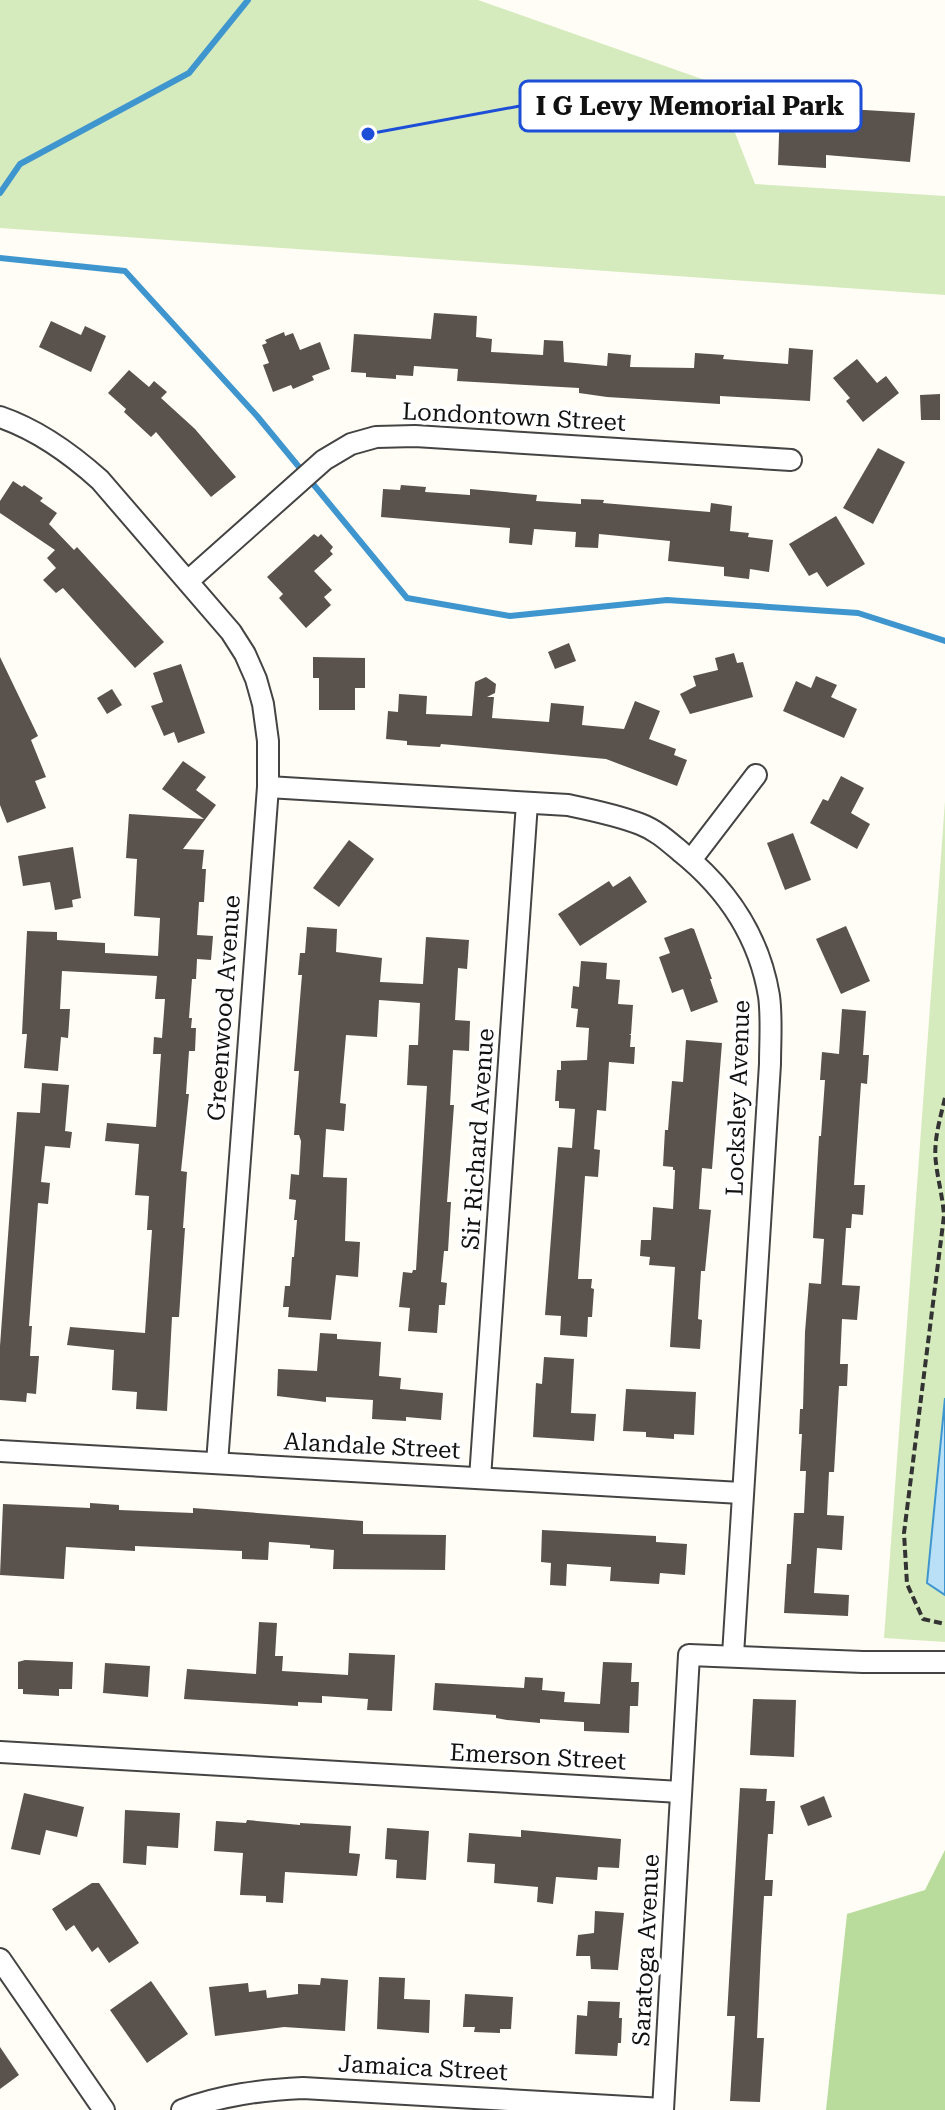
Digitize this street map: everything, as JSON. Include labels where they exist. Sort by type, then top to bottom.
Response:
[{"type":"street","name":"Greenwood Avenue","points":[[0,417],[42,436],[100,480],[231,632],[256,679],[263,704],[268,741],[268,787],[217,1463]]},
{"type":"street","name":"Londontown Street","points":[[188,581],[324,460],[351,444],[376,437],[415,436],[791,460]]},
{"type":"street","points":[[691,860],[756,775]]},
{"type":"street","name":"Locksley Avenue","points":[[268,787],[568,805],[642,825],[661,835],[715,882],[738,910],[754,943],[770,999],[770,1064],[733,1655]]},
{"type":"street","name":"Sir Richard Avenue","points":[[480,1478],[527,803]]},
{"type":"street","name":"Alandale Street","points":[[0,1451],[741,1493]]},
{"type":"street","points":[[680,1792],[689,1655],[945,1662]]},
{"type":"street","name":"Emerson Street","points":[[0,1752],[680,1792]]},
{"type":"street","name":"Saratoga Avenue","points":[[663,2110],[680,1792]]},
{"type":"street","points":[[0,1959],[104,2110]]},
{"type":"street","name":"Jamaica Street","points":[[182,2110],[209,2100],[258,2090],[303,2088],[663,2110]]},
{"type":"path","points":[[945,1098],[937,1133],[935,1161],[943,1194],[944,1216],[904,1533],[907,1584],[923,1619],[945,1624]]},
{"type":"green space","points":[[0,0],[478,0],[716,84],[755,184],[945,196],[945,295],[0,228]]},
{"type":"green space","points":[[945,801],[945,1642],[884,1638]]},
{"type":"green space","points":[[945,1850],[945,2110],[826,2110],[847,1914],[925,1890]]},
{"type":"water","points":[[945,1398],[945,1595],[927,1583]]},
{"type":"building","points":[[780,105],[915,113],[910,162],[826,155],[826,168],[778,165]]},
{"type":"building","points":[[434,313],[477,316],[476,337],[492,339],[491,352],[543,355],[544,340],[563,341],[564,362],[607,366],[608,353],[631,355],[630,367],[694,368],[695,353],[724,355],[723,359],[788,364],[789,348],[813,350],[810,401],[720,396],[720,404],[607,397],[579,393],[579,388],[457,381],[458,369],[414,366],[413,376],[396,375],[396,379],[366,377],[366,373],[351,372],[354,334],[431,339]]},
{"type":"building","points":[[51,321],[81,335],[85,326],[106,336],[91,372],[39,347]]},
{"type":"building","points":[[284,332],[285,336],[293,333],[300,350],[320,342],[330,369],[312,376],[314,380],[293,389],[291,385],[273,392],[263,365],[269,363],[262,345],[267,343],[265,340]]},
{"type":"building","points":[[857,359],[877,383],[886,376],[899,393],[863,422],[846,401],[850,398],[833,378]]},
{"type":"building","points":[[129,370],[149,387],[154,381],[167,392],[161,398],[195,429],[236,477],[211,497],[156,432],[151,437],[124,412],[126,409],[108,393]]},
{"type":"building","points":[[940,394],[940,420],[921,420],[920,395]]},
{"type":"building","points":[[878,448],[905,462],[873,524],[843,508]]},
{"type":"building","points":[[13,481],[43,498],[40,501],[57,513],[49,524],[74,550],[77,547],[164,642],[135,668],[63,588],[56,593],[43,580],[56,568],[47,558],[55,550],[0,513],[0,501]]},
{"type":"building","points":[[401,485],[426,487],[425,492],[470,495],[470,489],[537,495],[536,501],[581,504],[581,499],[604,500],[603,503],[710,512],[711,503],[732,506],[730,531],[773,540],[769,572],[750,569],[749,579],[724,576],[724,567],[668,561],[670,541],[599,534],[598,548],[575,547],[576,532],[534,529],[532,545],[509,543],[510,528],[381,517],[383,489],[400,490]]},
{"type":"building","points":[[836,516],[865,564],[827,587],[817,572],[809,576],[789,544]]},
{"type":"building","points":[[314,534],[318,537],[321,534],[333,547],[330,551],[333,554],[314,571],[332,590],[324,597],[331,605],[306,628],[279,598],[283,594],[267,577]]},
{"type":"building","points":[[569,643],[576,661],[555,669],[548,652]]},
{"type":"building","points":[[734,653],[737,663],[743,662],[753,697],[690,714],[680,694],[696,686],[693,676],[718,670],[715,658]]},
{"type":"building","points":[[0,657],[38,736],[31,740],[46,777],[35,781],[46,808],[7,823],[0,805]]},
{"type":"building","points":[[313,657],[365,658],[365,688],[355,688],[355,710],[319,710],[319,678],[313,678]]},
{"type":"building","points":[[181,664],[205,733],[178,743],[174,732],[164,736],[151,706],[163,702],[153,673]]},
{"type":"building","points":[[816,676],[837,685],[831,697],[857,709],[844,738],[783,711],[796,681],[811,688]]},
{"type":"building","points":[[486,677],[496,684],[495,693],[487,697],[494,697],[492,718],[549,722],[551,703],[584,706],[582,725],[624,729],[635,701],[660,711],[649,739],[676,749],[674,755],[687,760],[677,786],[606,759],[441,744],[440,747],[407,745],[407,741],[386,739],[388,711],[398,712],[399,694],[427,696],[426,714],[472,716],[475,682]]},
{"type":"building","points":[[112,689],[122,705],[107,714],[97,698]]},
{"type":"building","points":[[183,761],[206,777],[196,790],[216,805],[183,849],[204,850],[204,902],[199,902],[197,935],[213,936],[211,960],[197,959],[196,979],[192,979],[189,1018],[192,1018],[191,1028],[196,1028],[195,1051],[189,1051],[186,1094],[189,1094],[181,1171],[187,1172],[185,1228],[179,1317],[172,1317],[167,1411],[136,1409],[137,1392],[112,1390],[114,1350],[67,1345],[70,1327],[145,1333],[152,1230],[147,1230],[149,1196],[135,1195],[139,1144],[105,1141],[107,1123],[156,1127],[161,1054],[153,1054],[154,1037],[162,1038],[165,999],[155,999],[157,976],[62,971],[60,1009],[70,1009],[68,1038],[61,1037],[58,1071],[24,1068],[27,1034],[22,1034],[27,931],[57,932],[57,940],[105,943],[105,953],[158,956],[160,918],[134,916],[137,859],[126,858],[129,814],[204,819],[162,789]]},
{"type":"building","points":[[841,776],[864,788],[851,813],[870,824],[857,849],[810,823],[823,799],[828,801]]},
{"type":"building","points":[[793,833],[811,880],[785,890],[767,843]]},
{"type":"building","points":[[349,840],[374,859],[339,907],[313,888]]},
{"type":"building","points":[[73,847],[81,898],[72,900],[73,907],[55,910],[50,882],[23,886],[18,856]]},
{"type":"building","points":[[630,876],[647,902],[580,946],[558,914],[609,881],[613,887]]},
{"type":"building","points":[[846,926],[870,981],[841,994],[816,939]]},
{"type":"building","points":[[307,927],[337,929],[336,952],[382,958],[380,982],[423,984],[426,937],[469,940],[467,969],[458,968],[455,1020],[470,1021],[469,1051],[453,1050],[450,1105],[454,1105],[447,1202],[451,1202],[448,1251],[444,1251],[441,1282],[447,1283],[445,1305],[439,1305],[437,1333],[408,1331],[410,1308],[399,1307],[403,1272],[416,1270],[427,1086],[407,1085],[409,1045],[418,1045],[420,1003],[379,1000],[377,1037],[346,1035],[340,1103],[346,1104],[344,1131],[326,1129],[323,1177],[347,1178],[345,1241],[360,1242],[358,1277],[336,1275],[331,1320],[288,1317],[289,1307],[283,1307],[285,1286],[290,1286],[297,1220],[294,1220],[296,1200],[289,1199],[291,1174],[299,1175],[301,1141],[299,1135],[294,1135],[299,1071],[294,1071],[302,975],[298,975],[300,953],[305,953]]},
{"type":"building","points":[[694,929],[718,1002],[691,1012],[683,989],[672,993],[659,957],[670,953],[664,938]]},
{"type":"building","points":[[581,961],[607,963],[606,979],[620,980],[618,1004],[633,1005],[629,1034],[630,1047],[635,1047],[634,1064],[609,1062],[606,1111],[597,1110],[594,1149],[600,1150],[598,1177],[585,1176],[578,1279],[592,1279],[591,1288],[594,1289],[587,1337],[560,1335],[561,1316],[545,1315],[558,1147],[572,1148],[575,1109],[559,1108],[559,1101],[555,1101],[557,1070],[561,1070],[561,1061],[587,1060],[589,1028],[576,1027],[578,1009],[571,1008],[573,986],[579,987]]},
{"type":"building","points":[[842,1009],[866,1011],[863,1055],[869,1055],[867,1084],[861,1083],[854,1185],[865,1185],[863,1215],[852,1214],[851,1228],[846,1228],[842,1285],[860,1286],[857,1320],[842,1319],[840,1364],[848,1364],[847,1386],[839,1386],[834,1472],[829,1472],[827,1515],[844,1516],[842,1550],[817,1548],[814,1593],[849,1595],[848,1616],[784,1613],[794,1513],[804,1513],[806,1471],[800,1471],[802,1434],[799,1434],[809,1283],[821,1284],[824,1239],[813,1238],[825,1080],[820,1080],[822,1052],[839,1054]]},
{"type":"building","points":[[686,1040],[722,1043],[712,1169],[702,1168],[699,1209],[711,1210],[705,1271],[701,1271],[700,1349],[670,1347],[675,1267],[649,1265],[650,1257],[640,1256],[641,1240],[651,1240],[653,1207],[673,1209],[675,1170],[663,1166],[665,1130],[668,1130],[672,1081],[683,1082]]},
{"type":"building","points":[[42,1083],[69,1085],[65,1131],[72,1132],[70,1148],[45,1146],[41,1182],[50,1183],[48,1204],[38,1203],[29,1326],[32,1326],[30,1356],[39,1356],[36,1394],[27,1393],[26,1402],[0,1400],[0,1346],[17,1112],[40,1113]]},
{"type":"building","points":[[320,1333],[337,1334],[337,1339],[381,1342],[379,1376],[401,1378],[400,1389],[443,1393],[441,1420],[406,1417],[406,1421],[372,1419],[373,1400],[326,1397],[326,1402],[277,1396],[278,1369],[317,1371]]},
{"type":"building","points":[[544,1357],[574,1359],[571,1413],[596,1414],[594,1441],[533,1437],[536,1383],[542,1384]]},
{"type":"building","points":[[626,1389],[696,1392],[694,1435],[674,1434],[674,1439],[646,1437],[646,1432],[623,1431]]},
{"type":"building","points":[[90,1503],[119,1505],[119,1510],[193,1513],[193,1508],[363,1521],[363,1534],[446,1535],[445,1570],[333,1569],[334,1550],[269,1542],[268,1560],[242,1559],[242,1551],[135,1546],[135,1551],[66,1547],[64,1579],[0,1575],[3,1504],[90,1508]]},
{"type":"building","points":[[542,1530],[656,1536],[656,1542],[687,1544],[685,1575],[660,1573],[659,1584],[610,1581],[611,1567],[567,1564],[566,1586],[550,1585],[551,1563],[541,1562]]},
{"type":"building","points":[[259,1622],[277,1623],[275,1656],[283,1656],[282,1671],[348,1675],[349,1653],[395,1655],[392,1711],[367,1710],[368,1699],[322,1696],[322,1703],[298,1702],[298,1706],[184,1699],[187,1669],[256,1674]]},
{"type":"building","points":[[18,1662],[73,1662],[72,1689],[59,1689],[59,1696],[23,1694],[23,1689],[18,1689]]},
{"type":"building","points":[[603,1662],[632,1663],[631,1682],[639,1682],[638,1706],[630,1706],[629,1733],[584,1731],[584,1722],[540,1719],[540,1723],[496,1718],[496,1715],[433,1710],[435,1683],[524,1688],[525,1677],[543,1678],[542,1690],[565,1692],[564,1702],[600,1704]]},
{"type":"building","points":[[105,1663],[150,1666],[148,1697],[103,1693]]},
{"type":"building","points":[[753,1699],[796,1700],[794,1757],[750,1755]]},
{"type":"building","points":[[740,1788],[767,1789],[766,1801],[775,1801],[773,1834],[768,1834],[765,1880],[773,1880],[772,1896],[764,1896],[761,1949],[757,2038],[764,2038],[760,2102],[730,2101],[735,2016],[727,2016]]},
{"type":"building","points":[[24,1793],[84,1807],[77,1837],[46,1830],[40,1855],[11,1849]]},
{"type":"building","points":[[824,1796],[832,1817],[808,1826],[800,1806]]},
{"type":"building","points":[[125,1810],[180,1813],[178,1848],[147,1846],[146,1865],[123,1863]]},
{"type":"building","points":[[247,1820],[351,1826],[349,1853],[360,1854],[357,1876],[285,1872],[283,1903],[266,1902],[266,1896],[240,1895],[243,1853],[214,1851],[216,1821],[246,1823]]},
{"type":"building","points":[[387,1828],[429,1831],[426,1880],[396,1878],[397,1860],[385,1859]]},
{"type":"building","points":[[521,1830],[621,1839],[619,1868],[598,1867],[597,1880],[556,1877],[553,1904],[537,1902],[538,1887],[494,1883],[495,1864],[467,1862],[469,1833],[521,1837]]},
{"type":"building","points":[[92,1883],[99,1883],[139,1943],[109,1963],[98,1947],[92,1952],[74,1925],[66,1931],[52,1909]]},
{"type":"building","points":[[595,1911],[624,1913],[618,1970],[591,1969],[590,1956],[576,1956],[578,1935],[594,1933]]},
{"type":"building","points":[[379,1977],[405,1978],[404,1999],[430,2000],[429,2033],[377,2029]]},
{"type":"building","points":[[321,1978],[348,1980],[345,2031],[284,2027],[215,2036],[209,1987],[248,1983],[249,1992],[266,1990],[267,1998],[298,1994],[298,1984],[320,1985]]},
{"type":"building","points":[[151,1981],[188,2034],[147,2063],[110,2010]]},
{"type":"building","points":[[465,1994],[513,1997],[511,2029],[500,2029],[500,2033],[474,2032],[475,2027],[463,2027]]},
{"type":"building","points":[[588,2001],[620,2002],[621,2043],[618,2043],[617,2056],[575,2054],[577,2015],[587,2016]]},
{"type":"building","points":[[0,2047],[19,2075],[0,2089]]},
{"type":"waterway","points":[[0,193],[20,164],[189,73],[248,0]]},
{"type":"waterway","points":[[0,258],[125,271],[257,416],[407,598],[510,616],[667,600],[858,613],[945,641]]},
{"type":"place","name":"I G Levy Memorial Park","points":[[368,134]]}]
